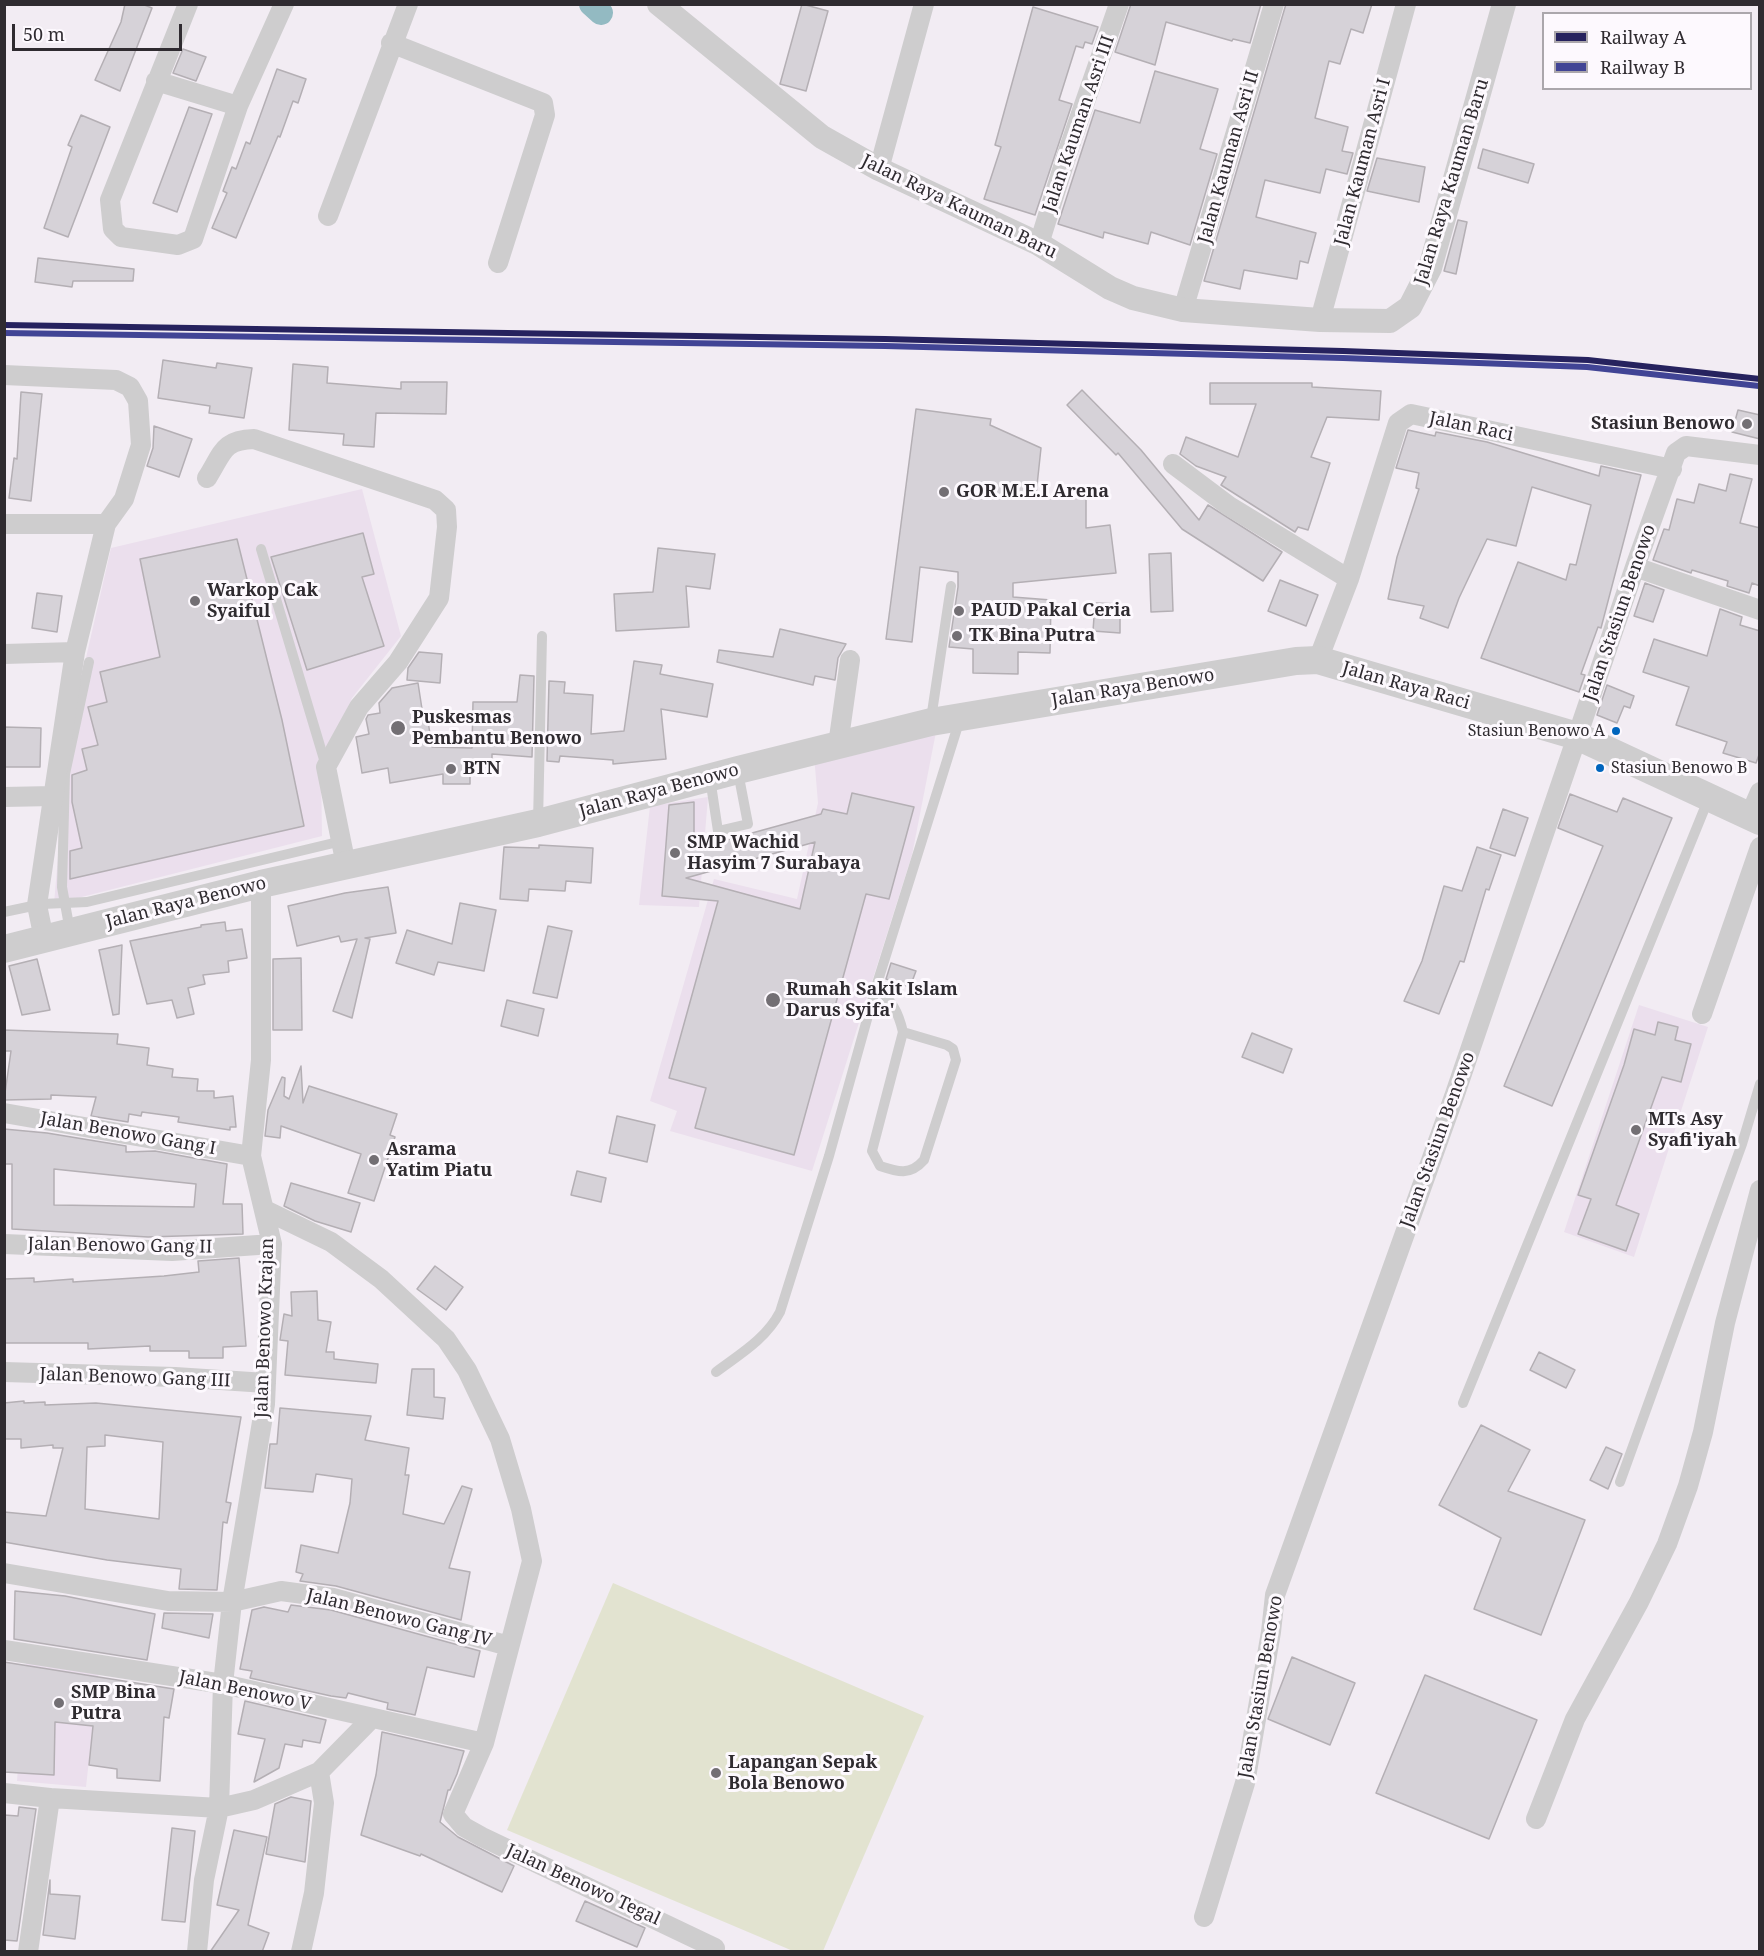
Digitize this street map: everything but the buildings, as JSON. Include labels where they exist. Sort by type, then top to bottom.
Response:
[{"type":"main road","name":"Jalan Raya Raci","points":[[1318,660],[1577,736],[1709,796],[1756,809]]},
{"type":"main road","name":"Jalan Raya Benowo","points":[[4,949],[261,884],[344,853],[538,823],[931,722],[1296,661],[1318,660]]},
{"type":"street","points":[[188,4],[110,200],[114,230],[121,237],[178,245],[193,239],[238,106],[284,4]]},
{"type":"street","points":[[328,216],[408,4]]},
{"type":"street","name":"Jalan Raya Kauman Baru","points":[[659,4],[822,137],[879,168],[1039,244],[1110,288],[1133,298],[1184,310],[1320,320],[1390,321],[1402,315],[1418,296],[1430,268],[1503,4]]},
{"type":"street","points":[[879,168],[924,4]]},
{"type":"street","name":"Jalan Kauman Asri III","points":[[1039,244],[1119,4]]},
{"type":"street","name":"Jalan Kauman Asri II","points":[[1184,310],[1274,4]]},
{"type":"street","name":"Jalan Kauman Asri I","points":[[1320,320],[1406,4]]},
{"type":"street","points":[[392,43],[543,103],[545,115],[498,263]]},
{"type":"street","points":[[156,81],[238,106]]},
{"type":"street","points":[[4,375],[116,380],[130,387],[138,401],[141,445],[124,499],[106,524],[82,657],[53,796],[40,904],[57,935]]},
{"type":"street","name":"Jalan Raci","points":[[1318,660],[1349,579],[1398,423],[1411,414],[1672,469]]},
{"type":"street","points":[[207,478],[228,444],[235,440],[254,439],[435,500],[446,510],[447,527],[439,598],[398,662],[359,707],[326,767],[344,853]]},
{"type":"street","name":"Jalan Stasiun Benowo","points":[[1204,1917],[1245,1783],[1271,1632],[1275,1595],[1455,1094],[1676,453],[1686,446],[1760,455]]},
{"type":"street","points":[[1173,464],[1229,506],[1349,579]]},
{"type":"street","points":[[4,524],[106,524]]},
{"type":"street","points":[[1635,567],[1760,610]]},
{"type":"street","points":[[4,654],[82,657]]},
{"type":"street","points":[[838,746],[850,660]]},
{"type":"street","points":[[4,797],[53,796]]},
{"type":"street","points":[[1702,1014],[1760,847]]},
{"type":"street","name":"Jalan Benowo Krajan","points":[[197,1952],[204,1880],[219,1808],[223,1684],[232,1602],[266,1383],[272,1244],[251,1156],[261,1060],[261,884]]},
{"type":"street","name":"Jalan Benowo Gang I","points":[[4,1113],[251,1156]]},
{"type":"street","points":[[1536,1819],[1575,1719],[1639,1602],[1667,1544],[1688,1486],[1703,1432],[1727,1312],[1760,1190]]},
{"type":"street","points":[[265,1210],[330,1242],[381,1279],[446,1340],[467,1370],[500,1440],[521,1509],[532,1561],[484,1743]]},
{"type":"street","name":"Jalan Benowo Gang II","points":[[4,1244],[172,1251],[272,1244]]},
{"type":"street","name":"Jalan Benowo Gang III","points":[[4,1372],[175,1377],[266,1383]]},
{"type":"street","name":"Jalan Benowo Gang IV","points":[[4,1573],[168,1601],[232,1602],[281,1591],[333,1598],[509,1646]]},
{"type":"street","name":"Jalan Benowo V","points":[[4,1650],[223,1684],[484,1743]]},
{"type":"street","points":[[4,1793],[219,1808],[254,1800],[319,1772],[372,1718]]},
{"type":"street","name":"Jalan Benowo Tegal","points":[[484,1743],[453,1814],[464,1827],[715,1948],[713,1952]]},
{"type":"street","points":[[301,1952],[314,1893],[324,1803],[319,1772]]},
{"type":"street","points":[[28,1952],[50,1798]]},
{"type":"lane","points":[[261,549],[326,767]]},
{"type":"lane","points":[[931,722],[951,586]]},
{"type":"lane","points":[[538,823],[542,636]]},
{"type":"lane","points":[[57,935],[63,887],[65,774],[82,657]]},
{"type":"lane","points":[[716,1372],[761,1339],[773,1325],[789,1287],[876,987],[961,716]]},
{"type":"lane","points":[[710,777],[718,831],[748,825],[738,770]]},
{"type":"lane","points":[[1463,1403],[1692,844],[1709,796]]},
{"type":"lane","points":[[4,912],[40,904],[87,902],[344,853]]},
{"type":"lane","points":[[876,987],[893,1002],[899,1012],[903,1032],[872,1151],[880,1166],[907,1172],[915,1170],[924,1160],[956,1060],[953,1049],[947,1045],[903,1032]]},
{"type":"lane","points":[[1620,1482],[1742,1144],[1760,1084]]},
{"type":"shaded area","points":[[362,489],[401,636],[352,698],[321,769],[322,836],[54,904],[68,737],[111,548]]},
{"type":"shaded area","name":"Rumah Sakit Islam Darus Syifa'","points":[[936,732],[912,855],[812,1171],[670,1131],[677,1111],[650,1101],[714,879],[797,899],[818,803],[814,755]]},
{"type":"shaded area","name":"SMP Wachid Hasyim 7 Surabaya","points":[[708,797],[699,907],[639,905],[650,806]]},
{"type":"shaded area","name":"MTs Asy Syafi'iyah","points":[[1639,1005],[1708,1027],[1634,1257],[1564,1232]]},
{"type":"shaded area","name":"SMP Bina Putra","points":[[26,1659],[99,1670],[86,1787],[17,1781]]},
{"type":"green space","name":"Lapangan Sepak Bola Benowo","points":[[613,1583],[924,1716],[823,1951],[793,1951],[507,1830]]},
{"type":"waterway","points":[[591,4],[601,13]]},
{"type":"rail line","name":"A","points":[[4,325],[885,339],[1343,351],[1588,360],[1760,379]]},
{"type":"rail line","name":"B","points":[[4,333],[885,346],[1343,358],[1587,367],[1759,386]]},
{"type":"place","name":"Stasiun Benowo","points":[[1747,424]]},
{"type":"place","name":"GOR M.E.I Arena","points":[[944,492]]},
{"type":"place","name":"Warkop Cak Syaiful","points":[[195,601]]},
{"type":"place","name":"PAUD Pakal Ceria","points":[[959,611]]},
{"type":"place","name":"TK Bina Putra","points":[[957,636]]},
{"type":"place","name":"Puskesmas Pembantu Benowo","points":[[398,728]]},
{"type":"place","name":"Stasiun Benowo A","points":[[1616,731]]},
{"type":"place","name":"Stasiun Benowo B","points":[[1600,768]]},
{"type":"place","name":"BTN","points":[[451,769]]},
{"type":"place","name":"SMP Wachid Hasyim 7 Surabaya","points":[[675,853]]},
{"type":"place","name":"Rumah Sakit Islam Darus Syifa'","points":[[773,1000]]},
{"type":"place","name":"MTs Asy Syafi'iyah","points":[[1636,1130]]},
{"type":"place","name":"Asrama Yatim Piatu","points":[[374,1160]]},
{"type":"place","name":"SMP Bina Putra","points":[[59,1703]]},
{"type":"place","name":"Lapangan Sepak Bola Benowo","points":[[716,1773]]}]
